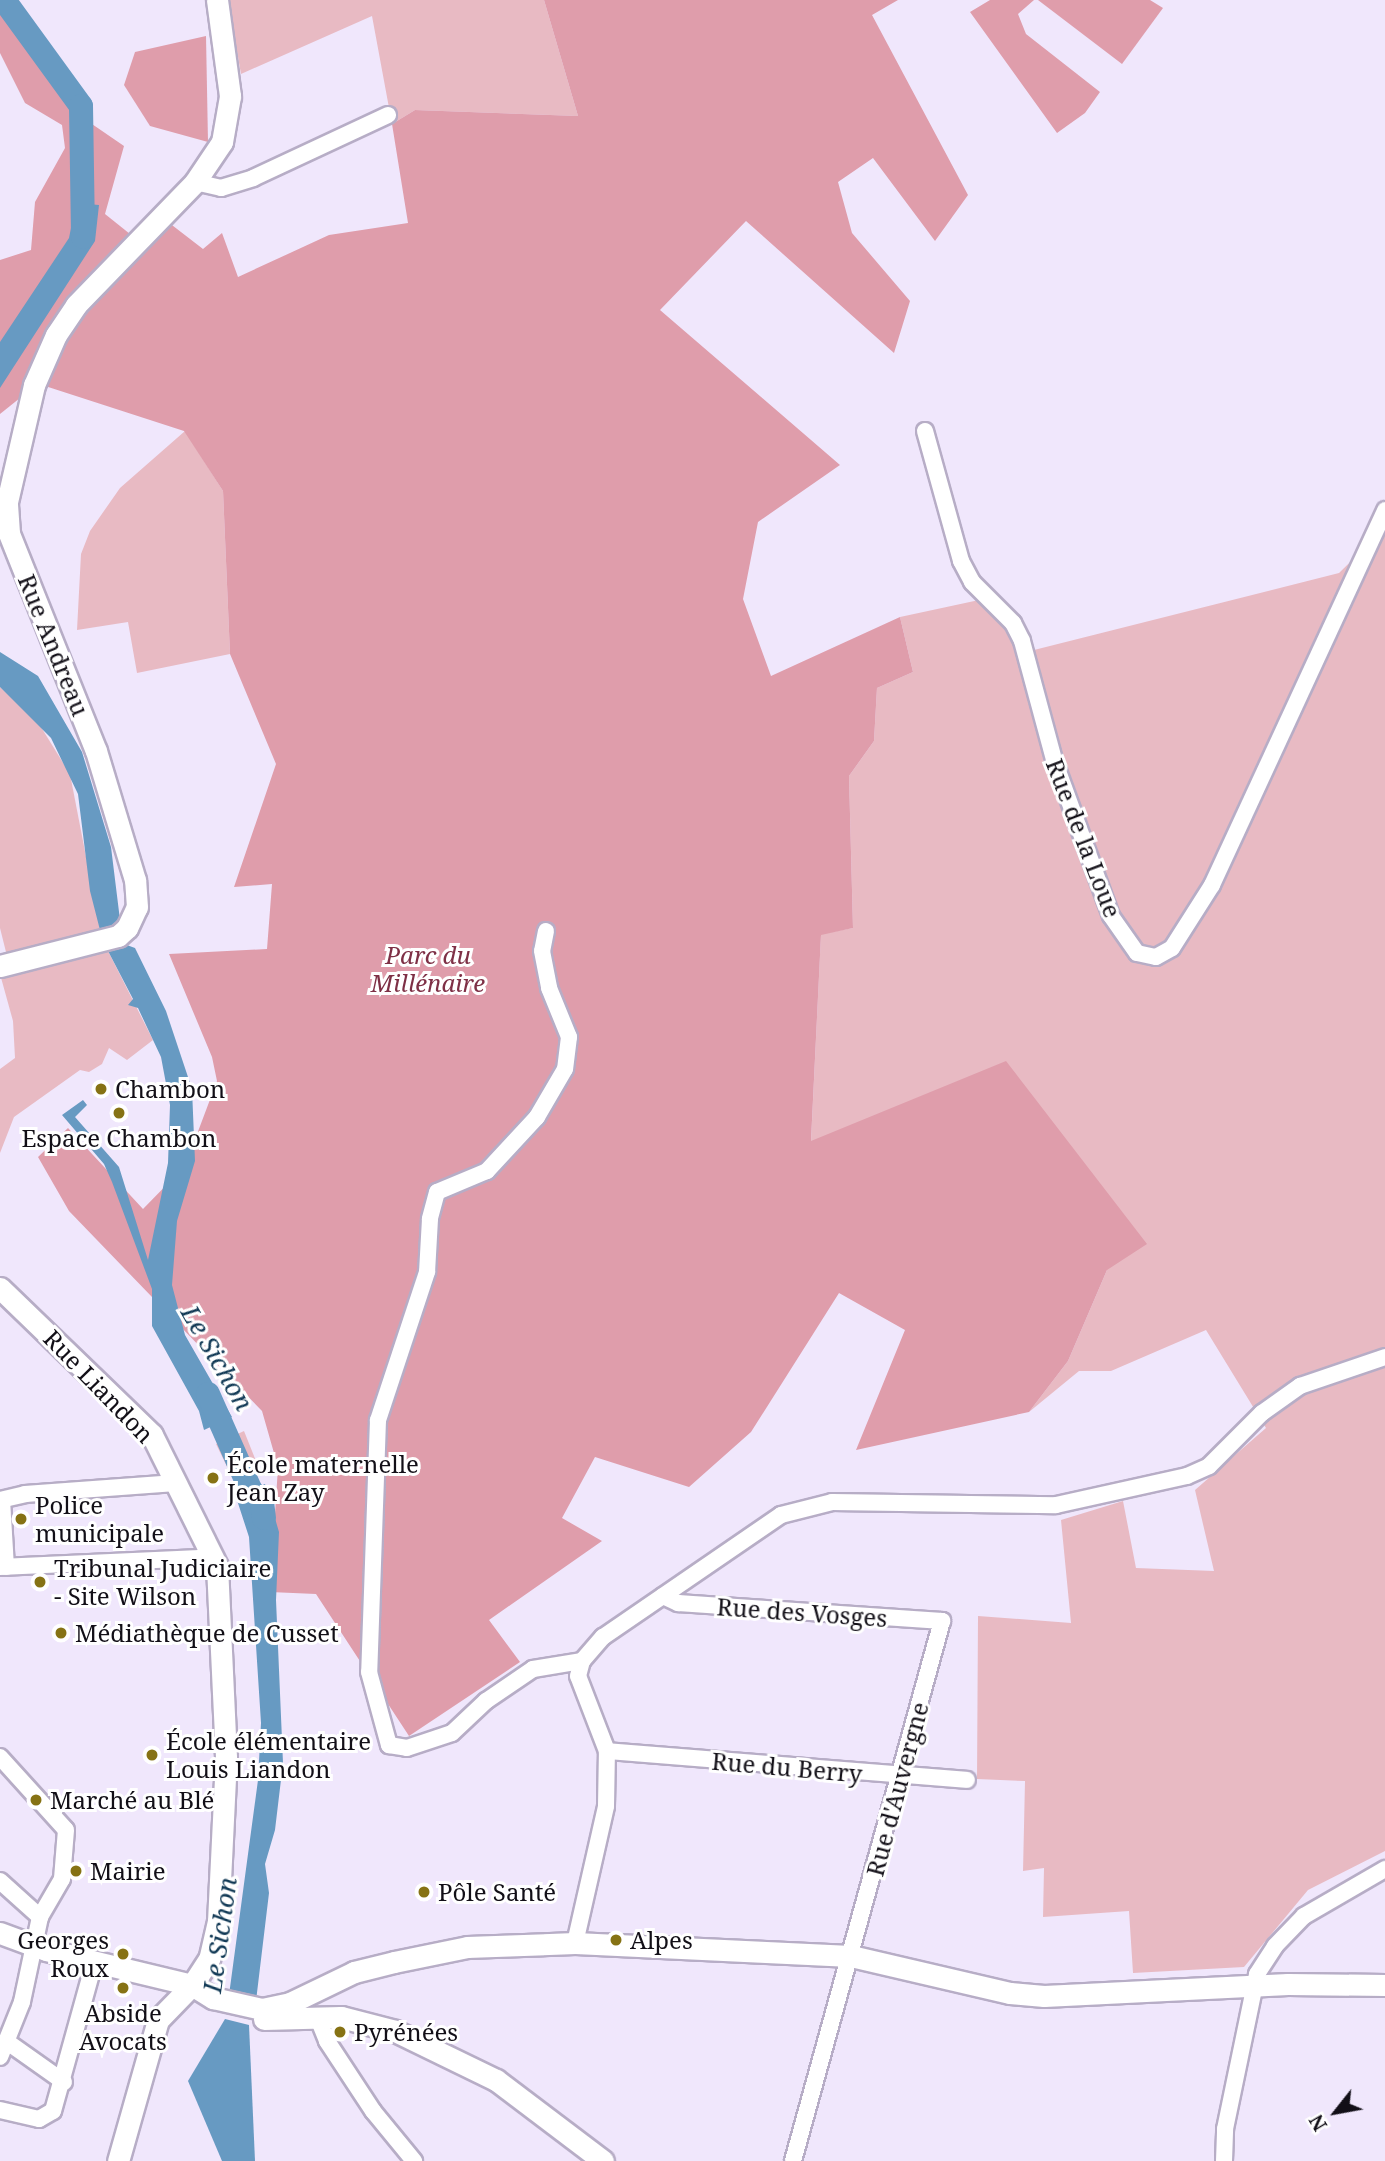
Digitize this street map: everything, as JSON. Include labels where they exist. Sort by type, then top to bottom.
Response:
[{"type":"main road","name":"Rue Andreau","points":[[0,966],[118,936],[133,918],[135,880],[92,740],[9,533],[7,502],[34,385],[56,335],[76,305],[212,162],[227,122],[230,96],[217,0]]},
{"type":"main road","name":"Rue Liandon","points":[[0,1288],[152,1435],[217,1566],[226,1758],[218,1921],[209,1958],[187,1991],[159,2020],[118,2161]]},
{"type":"main road","points":[[0,1933],[166,1982],[212,2004],[260,2015],[317,2016],[368,2022],[395,2031],[496,2080],[603,2161]]},
{"type":"main road","points":[[260,2015],[354,1972],[467,1947],[575,1943],[851,1956],[1010,1993],[1044,1996],[1251,1986],[1385,1985]]},
{"type":"main road","points":[[317,2016],[335,1982]]},
{"type":"street","points":[[195,182],[221,188],[253,178],[388,115]]},
{"type":"street","name":"Rue de la Loue","points":[[925,431],[961,561],[972,582],[1013,623],[1022,641],[1058,772],[1111,916],[1137,953],[1156,957],[1171,948],[1212,885],[1385,510]]},
{"type":"street","points":[[546,931],[542,951],[549,988],[569,1037],[565,1069],[537,1117],[487,1171],[437,1192],[430,1219],[427,1272],[378,1420],[369,1672],[389,1745],[407,1748],[452,1733],[486,1701],[533,1669],[582,1661]]},
{"type":"street","points":[[575,1943],[604,1815],[607,1751],[582,1693],[578,1676],[582,1661],[603,1637],[781,1515],[809,1505],[1056,1505],[1187,1476],[1209,1466],[1262,1413],[1300,1386],[1385,1357]]},
{"type":"street","points":[[176,1483],[25,1494],[1,1500],[3,1567],[200,1558],[210,1552]]},
{"type":"street","name":"Rue des Vosges","points":[[663,1596],[678,1603],[942,1621]]},
{"type":"street","name":"Rue d'Auvergne","points":[[793,2161],[942,1621]]},
{"type":"street","name":"Rue du Berry","points":[[607,1751],[901,1777],[967,1780]]},
{"type":"street","points":[[0,1757],[66,1830],[62,1879],[40,1917],[22,2001],[0,2057]]},
{"type":"street","points":[[1224,2161],[1226,2129],[1251,1986],[1275,1946],[1304,1916],[1385,1869]]},
{"type":"street","points":[[0,1881],[40,1917]]},
{"type":"street","points":[[0,2110],[39,2119],[53,2111],[64,2082],[94,1962]]},
{"type":"street","points":[[317,2016],[327,2041],[373,2111],[414,2161]]},
{"type":"street","points":[[6,2041],[64,2082]]},
{"type":"shaded area","points":[[228,0],[544,0],[578,116],[415,110],[392,124],[372,16],[241,74]]},
{"type":"shaded area","points":[[185,431],[223,491],[230,654],[137,673],[128,622],[77,630],[81,554],[90,531],[120,488]]},
{"type":"shaded area","points":[[1385,528],[1385,1851],[1308,1890],[1244,1967],[1133,1973],[1129,1911],[1043,1917],[1044,1868],[1023,1871],[1025,1781],[977,1779],[978,1616],[1071,1623],[1061,1520],[1123,1501],[1136,1568],[1214,1571],[1195,1490],[1266,1428],[1206,1330],[1111,1371],[1079,1371],[1029,1412],[1068,1361],[1107,1270],[811,1142],[821,934],[853,928],[849,776],[874,741],[877,688],[913,672],[900,617],[993,597],[1021,620],[1034,650],[1339,573]]},
{"type":"shaded area","points":[[0,687],[36,719],[70,774],[101,934],[7,956],[0,928]]},
{"type":"shaded area","points":[[107,949],[153,1040],[127,1060],[109,1048],[102,1064],[89,1072],[80,1070],[14,1117],[0,1153],[0,1069],[15,1058],[13,1021],[0,974]]},
{"type":"shaded area","points":[[244,1431],[260,1471],[234,1481],[216,1444]]},
{"type":"green space","points":[[0,0],[17,0],[89,122],[124,146],[105,214],[130,234],[51,330],[25,394],[0,414],[0,260],[31,250],[35,202],[65,148],[62,125],[25,103],[0,53]]},
{"type":"green space","name":"Parc du Millénaire","points":[[544,0],[898,0],[872,15],[968,195],[935,241],[873,158],[838,182],[852,233],[910,301],[894,353],[746,221],[660,310],[840,465],[758,522],[743,599],[771,676],[900,617],[913,672],[877,688],[874,741],[849,776],[853,928],[821,935],[811,1141],[1006,1061],[1147,1244],[1107,1270],[1068,1361],[1029,1412],[856,1450],[905,1330],[839,1293],[751,1432],[689,1487],[595,1457],[562,1518],[602,1541],[489,1620],[520,1662],[409,1736],[316,1594],[270,1592],[278,1467],[262,1411],[69,1211],[38,1157],[68,1128],[143,1209],[185,1166],[217,1081],[212,1057],[169,954],[267,949],[272,884],[234,887],[276,764],[230,654],[223,491],[184,431],[42,385],[72,327],[168,222],[203,249],[222,233],[238,277],[329,235],[408,223],[392,124],[415,110],[578,116]]},
{"type":"green space","points":[[990,0],[1034,0],[1018,14],[1026,34],[1100,92],[1085,113],[1057,133],[970,12]]},
{"type":"green space","points":[[1038,0],[1150,0],[1163,8],[1122,64]]},
{"type":"green space","points":[[206,36],[208,142],[150,126],[124,85],[135,52]]},
{"type":"water","points":[[76,203],[99,205],[95,241],[0,388],[0,342],[69,238]]},
{"type":"water","points":[[0,652],[38,676],[82,752],[111,847],[121,928],[101,934],[90,891],[78,794],[51,738],[0,687]]},
{"type":"water","points":[[124,944],[135,948],[166,1011],[192,1089],[195,1161],[177,1221],[172,1285],[185,1335],[232,1417],[204,1430],[199,1411],[152,1326],[152,1289],[104,1164],[62,1115],[83,1100],[87,1105],[75,1117],[119,1167],[148,1260],[168,1163],[170,1105],[161,1057],[138,1008],[128,1005],[133,999],[107,949]]},
{"type":"water","points":[[265,1484],[279,1532],[276,1600],[283,1763],[275,1830],[265,1864],[269,1893],[256,2001],[229,1995],[258,1780],[261,1723],[249,1537],[236,1497]]},
{"type":"water","points":[[225,2019],[249,2025],[255,2161],[222,2161],[188,2081]]},
{"type":"waterway","name":"Le Sichon","points":[[4,0],[81,106],[83,237]]},
{"type":"waterway","name":"Le Sichon","points":[[208,1394],[251,1491],[262,1502],[264,1518]]},
{"type":"place","name":"Chambon","points":[[101,1089]]},
{"type":"place","name":"Espace Chambon","points":[[119,1113]]},
{"type":"place","name":"École maternelle Jean Zay","points":[[213,1478]]},
{"type":"place","name":"Police municipale","points":[[21,1519]]},
{"type":"place","name":"Tribunal Judiciaire - Site Wilson","points":[[40,1582]]},
{"type":"place","name":"Médiathèque de Cusset","points":[[61,1633]]},
{"type":"place","name":"École élémentaire Louis Liandon","points":[[152,1755]]},
{"type":"place","name":"Marché au Blé","points":[[36,1800]]},
{"type":"place","name":"Mairie","points":[[76,1871]]},
{"type":"place","name":"Pôle Santé","points":[[424,1892]]},
{"type":"place","name":"Alpes","points":[[616,1940]]},
{"type":"place","name":"Georges Roux","points":[[123,1954]]},
{"type":"place","name":"Abside Avocats","points":[[123,1988]]},
{"type":"place","name":"Pyrénées","points":[[340,2032]]}]
